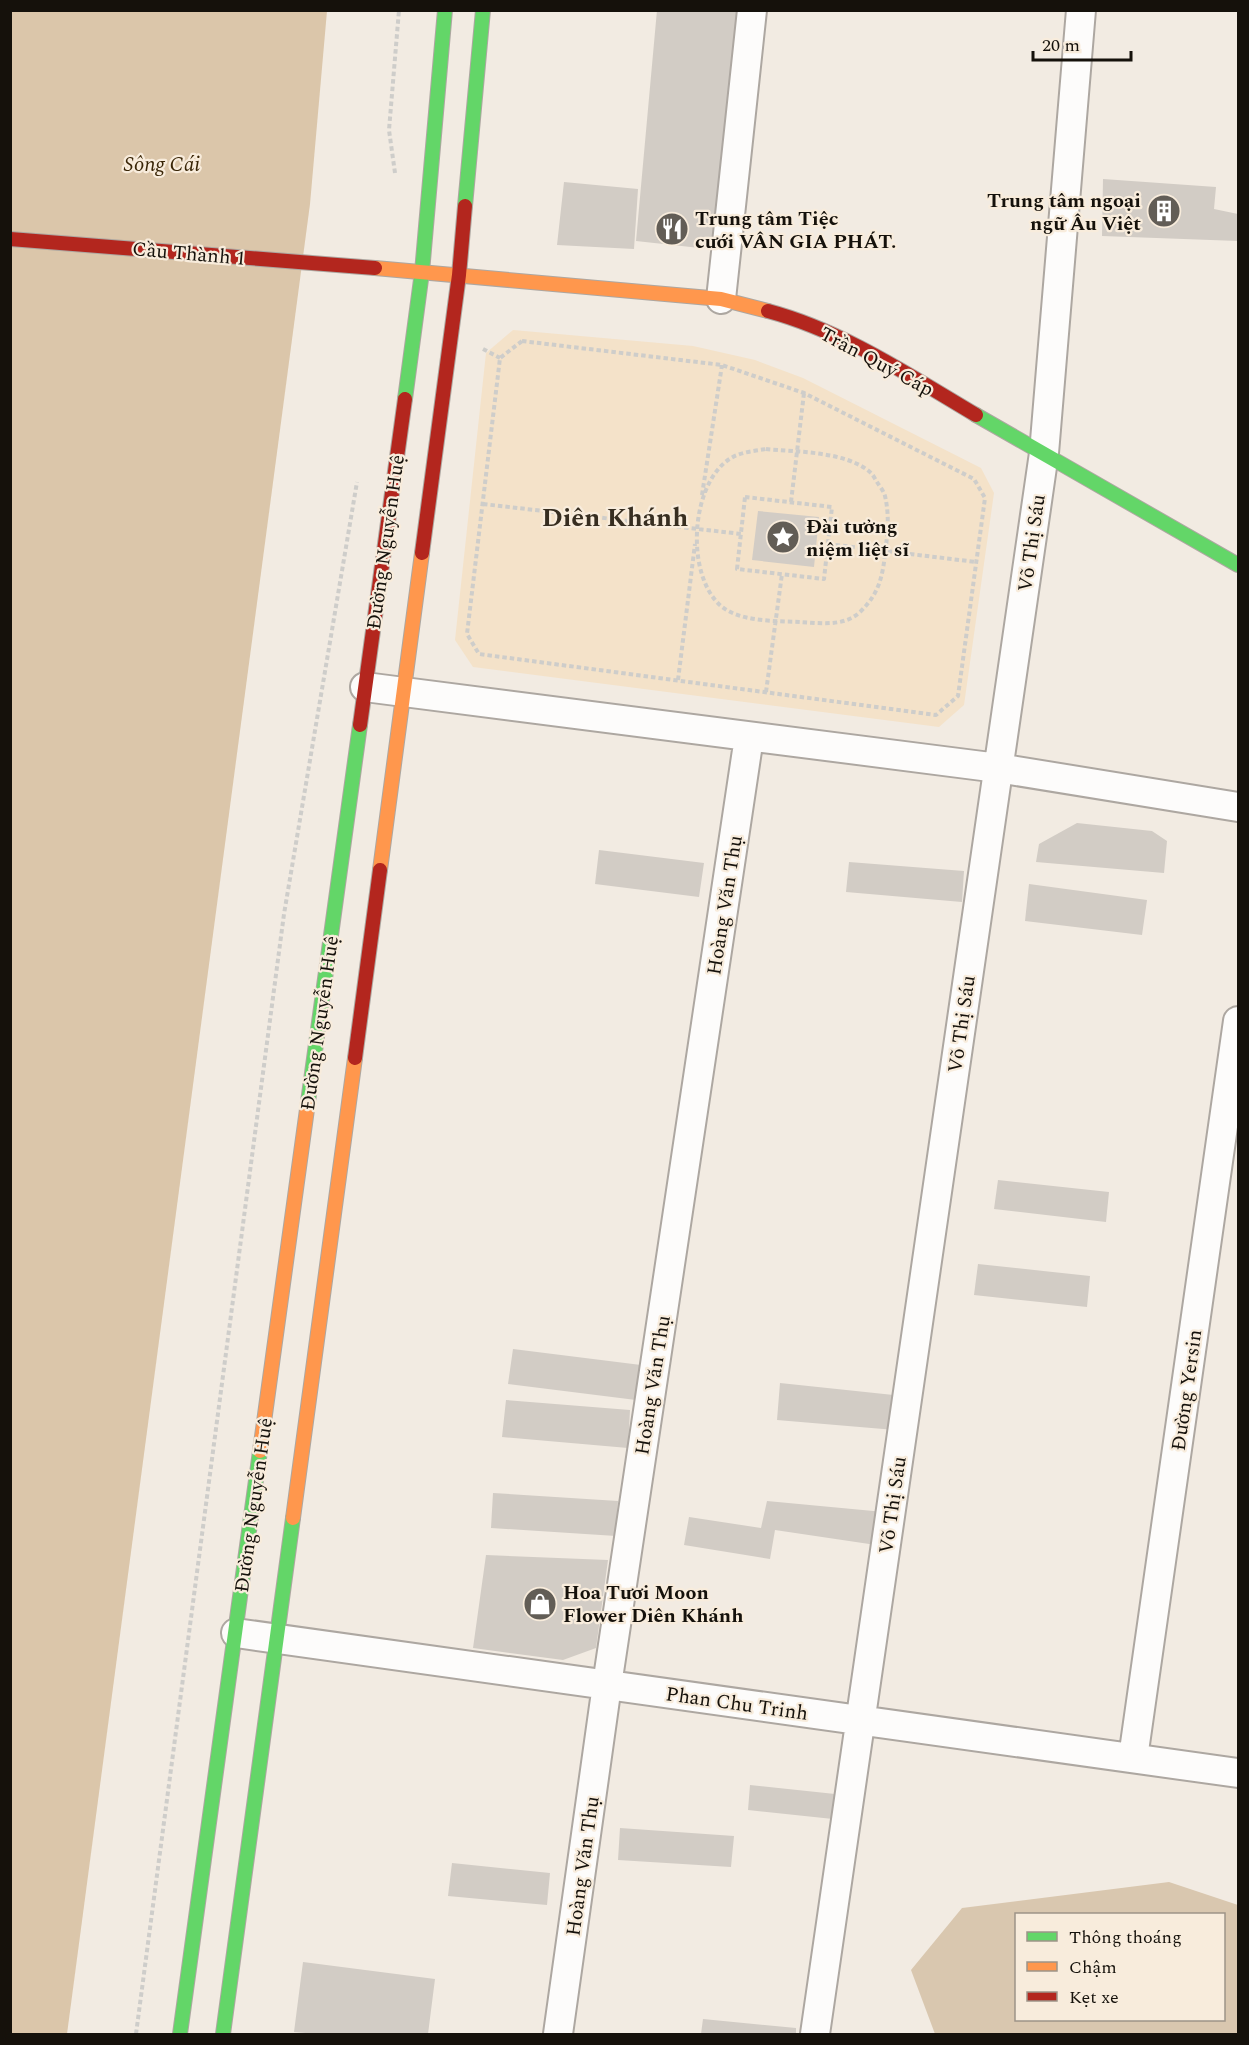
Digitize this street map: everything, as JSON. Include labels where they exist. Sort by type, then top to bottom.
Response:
[{"type":"main road","name":"Đường Nguyễn Huệ","points":[[180,2034],[422,272],[445,10]]},
{"type":"main road","name":"Đường Nguyễn Huệ","points":[[223,2034],[459,275],[483,10]]},
{"type":"main road","name":"Cầu Thành 1","points":[[10,239],[368,267]]},
{"type":"main road","name":"Trần Quý Cáp","points":[[368,267],[721,299],[783,315],[846,340],[1239,565]]},
{"type":"street","points":[[721,299],[752,10]]},
{"type":"street","name":"Võ Thị Sáu","points":[[815,2034],[1044,453],[1081,10]]},
{"type":"street","points":[[365,687],[998,768],[1239,807]]},
{"type":"street","name":"Hoàng Văn Thụ","points":[[558,2034],[607,1685],[749,737]]},
{"type":"street","name":"Đường Yersin","points":[[1133,1758],[1239,1021]]},
{"type":"street","name":"Phan Chu Trinh","points":[[236,1633],[1239,1773]]},
{"type":"path","points":[[522,340],[722,365],[804,393],[974,479],[985,498],[958,696],[936,715],[479,654],[467,634],[500,358],[522,340]]},
{"type":"path","points":[[678,680],[697,529],[722,365]]},
{"type":"path","points":[[791,502],[804,393]]},
{"type":"path","points":[[766,449],[797,452],[826,455],[850,461],[870,473],[885,494],[889,522],[882,580],[869,603],[855,617],[833,624],[776,621],[740,615],[721,606],[705,586],[697,559],[697,529],[704,497],[713,476],[730,459],[747,452],[766,449]]},
{"type":"path","points":[[136,2034],[284,914],[357,478]]},
{"type":"path","points":[[746,497],[832,507],[824,579],[737,569],[741,534],[746,497]]},
{"type":"path","points":[[483,504],[741,534]]},
{"type":"path","points":[[828,544],[976,562]]},
{"type":"path","points":[[766,692],[782,574]]},
{"type":"shaded area","points":[[513,330],[693,346],[755,360],[803,378],[981,468],[994,493],[964,705],[939,727],[473,667],[455,640],[486,353]]},
{"type":"shaded area","points":[[1169,1882],[1238,1905],[1238,2034],[935,2034],[911,1970],[962,1908]]},
{"type":"water","name":"Sông Cái","points":[[11,11],[327,11],[310,204],[67,2034],[11,2034]]},
{"type":"building","points":[[657,10],[743,10],[718,250],[636,241]]},
{"type":"building","name":"Trung tâm ngoại ngữ Âu Việt","points":[[1103,179],[1216,187],[1214,209],[1238,214],[1238,241],[1102,236]]},
{"type":"building","points":[[564,182],[638,189],[634,249],[557,245]]},
{"type":"building","points":[[758,511],[819,517],[814,567],[752,560]]},
{"type":"building","points":[[1077,823],[1152,831],[1167,841],[1164,873],[1036,862],[1039,844]]},
{"type":"building","points":[[599,850],[704,863],[699,897],[595,884]]},
{"type":"building","points":[[849,862],[964,871],[962,902],[846,892]]},
{"type":"building","points":[[1029,884],[1147,900],[1142,935],[1025,921]]},
{"type":"building","points":[[998,1180],[1109,1192],[1106,1222],[994,1209]]},
{"type":"building","points":[[978,1264],[1090,1276],[1087,1307],[974,1295]]},
{"type":"building","points":[[513,1349],[641,1365],[636,1400],[508,1384]]},
{"type":"building","points":[[780,1383],[903,1396],[895,1430],[777,1420]]},
{"type":"building","points":[[506,1400],[630,1410],[628,1448],[502,1437]]},
{"type":"building","points":[[493,1493],[618,1501],[616,1536],[491,1528]]},
{"type":"building","points":[[767,1501],[884,1512],[876,1545],[775,1530],[770,1559],[684,1545],[689,1517],[761,1528]]},
{"type":"building","name":"Hoa Tươi Moon Flower Diên Khánh","points":[[486,1555],[608,1560],[596,1648],[563,1660],[473,1648]]},
{"type":"building","points":[[750,1785],[835,1794],[833,1819],[748,1810]]},
{"type":"building","points":[[620,1828],[734,1836],[731,1867],[618,1860]]},
{"type":"building","points":[[452,1863],[550,1873],[547,1905],[448,1896]]},
{"type":"building","points":[[303,1962],[435,1979],[428,2034],[294,2032]]},
{"type":"building","points":[[703,2019],[796,2028],[796,2034],[701,2034]]},
{"type":"traffic: fast","points":[[405,399],[422,272],[445,10]]},
{"type":"traffic: fast","points":[[465,206],[483,10]]},
{"type":"traffic: fast","points":[[976,415],[1238,565]]},
{"type":"traffic: fast","points":[[308,1102],[360,725]]},
{"type":"traffic: fast","points":[[180,2034],[260,1451]]},
{"type":"traffic: fast","points":[[223,2034],[293,1518]]},
{"type":"traffic: slow","points":[[375,268],[721,299],[768,311]]},
{"type":"traffic: slow","points":[[380,870],[422,553]]},
{"type":"traffic: slow","points":[[293,1518],[355,1058]]},
{"type":"traffic: slow","points":[[260,1451],[308,1102]]},
{"type":"traffic: jam","points":[[422,553],[459,275],[465,206]]},
{"type":"traffic: jam","points":[[10,239],[375,268]]},
{"type":"traffic: jam","points":[[768,311],[823,330],[849,342],[976,415]]},
{"type":"traffic: jam","points":[[360,725],[405,399]]},
{"type":"traffic: jam","points":[[355,1058],[380,870]]},
{"type":"place","name":"Trung tâm ngoại ngữ Âu Việt","points":[[1164,211]]},
{"type":"place","name":"Trung tâm Tiệc cưới VÂN GIA PHÁT.","points":[[672,229]]},
{"type":"place","name":"Đài tưởng niệm liệt sĩ","points":[[783,537]]},
{"type":"place","name":"Hoa Tươi Moon Flower Diên Khánh","points":[[540,1604]]},
{"type":"district","name":"Diên Khánh","points":[[615,517]]}]
